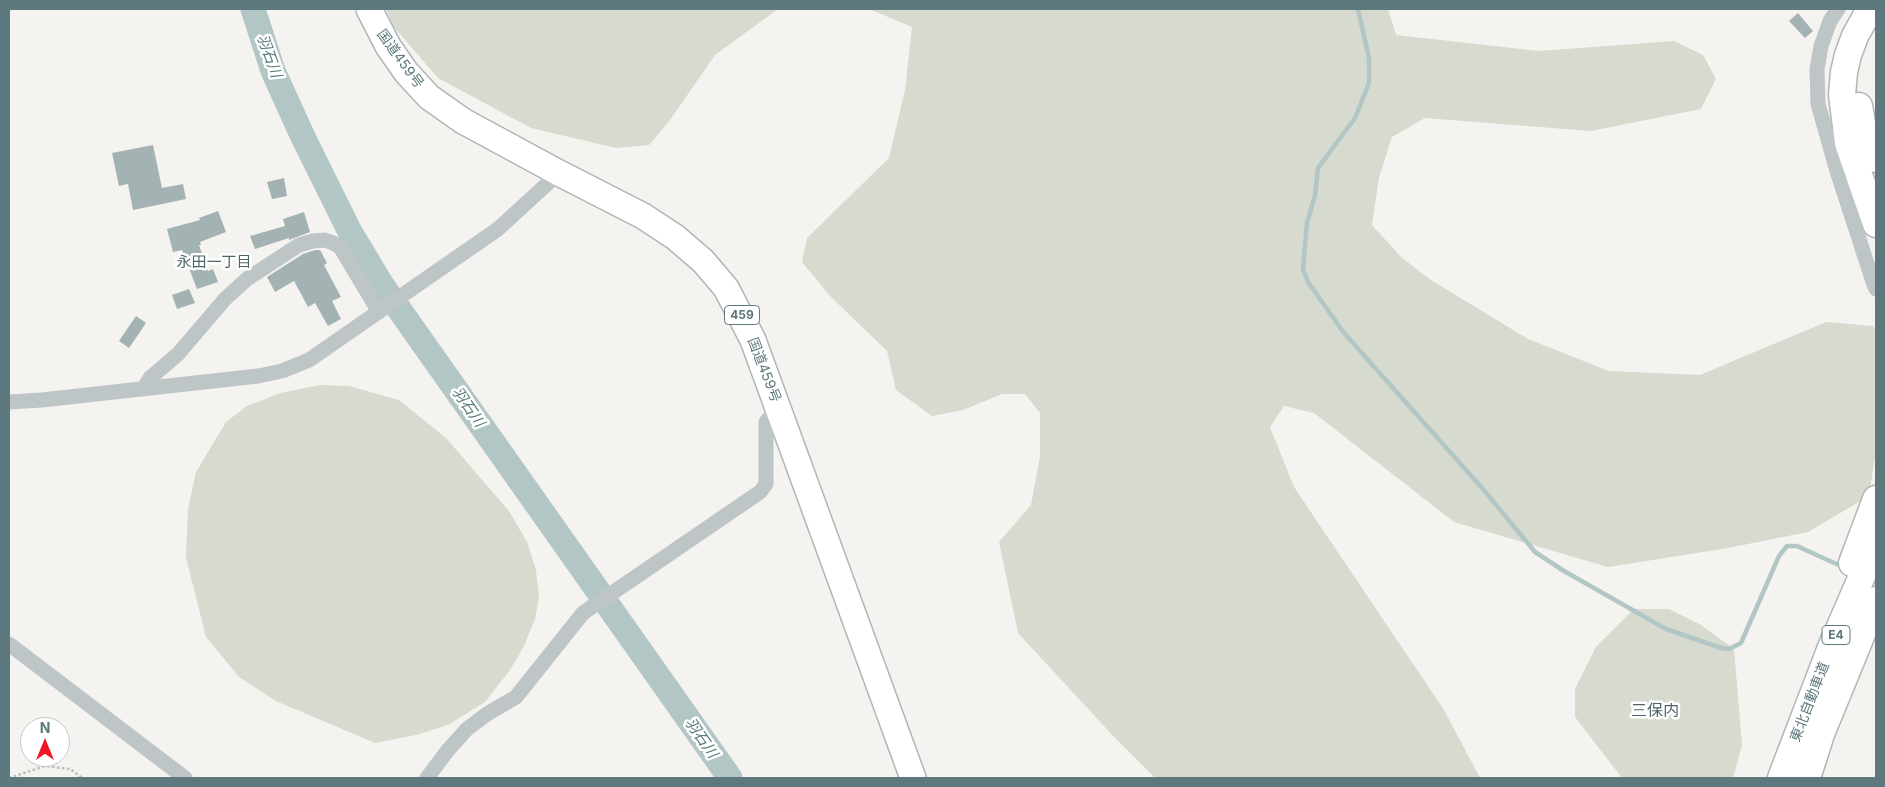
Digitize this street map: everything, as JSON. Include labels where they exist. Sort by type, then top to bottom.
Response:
[{"type":"highway","name":"国道459号","points":[[369,9],[388,46],[406,72],[429,97],[463,121],[643,216],[675,237],[703,260],[726,288],[753,340],[913,778]]},
{"type":"highway","points":[[1870,9],[1854,36],[1844,72],[1842,95],[1848,143],[1876,224]]},
{"type":"highway","points":[[1876,26],[1863,53],[1858,74],[1859,115],[1864,135],[1876,160]]},
{"type":"highway","points":[[1800,728],[1823,640],[1876,500]]},
{"type":"highway","name":"東北自動車道","points":[[1781,778],[1851,600],[1876,544]]},
{"type":"highway","name":"東北自動車道","points":[[1807,778],[1821,734],[1876,600]]},
{"type":"highway","points":[[1813,778],[1876,635]]},
{"type":"street","points":[[1838,9],[1830,21],[1821,46],[1817,69],[1818,104],[1836,172],[1876,288]]},
{"type":"street","points":[[9,402],[258,376],[282,371],[310,360],[498,229],[559,173]]},
{"type":"street","points":[[143,389],[150,378],[178,354],[225,299],[246,280],[299,245],[325,240],[340,247],[382,310]]},
{"type":"street","points":[[427,778],[467,729],[487,714],[516,697],[583,613],[760,492],[766,484],[766,422],[779,411]]},
{"type":"street","points":[[9,644],[185,778]]},
{"type":"path","points":[[9,778],[46,766],[70,769],[82,778]]},
{"type":"shaded area","points":[[386,9],[778,9],[715,55],[670,120],[649,145],[616,148],[531,128],[438,78],[393,26]]},
{"type":"shaded area","points":[[869,9],[1388,9],[1396,35],[1539,51],[1674,41],[1703,55],[1716,79],[1701,109],[1591,131],[1425,118],[1392,137],[1379,177],[1372,225],[1401,257],[1431,280],[1528,339],[1609,371],[1700,375],[1826,322],[1873,326],[1876,331],[1876,449],[1869,496],[1808,532],[1728,548],[1608,567],[1454,522],[1314,413],[1284,406],[1270,427],[1294,487],[1444,710],[1480,778],[1155,778],[1116,739],[1018,633],[999,542],[1031,505],[1040,457],[1040,413],[1025,394],[1002,394],[963,410],[932,416],[896,390],[887,351],[831,297],[802,262],[807,238],[889,158],[905,90],[912,27]]},
{"type":"shaded area","points":[[320,385],[349,386],[399,400],[446,438],[509,511],[527,542],[536,570],[539,597],[535,619],[524,646],[510,670],[485,702],[448,725],[416,735],[375,743],[276,701],[239,677],[206,637],[186,558],[188,509],[196,472],[226,422],[247,406],[280,393]]},
{"type":"shaded area","points":[[1634,609],[1669,609],[1701,625],[1734,649],[1742,745],[1733,778],[1622,778],[1575,717],[1575,689],[1596,647]]},
{"type":"building","points":[[1798,13],[1813,31],[1805,38],[1789,21]]},
{"type":"building","points":[[153,145],[162,188],[183,184],[186,199],[133,210],[128,184],[119,186],[112,153]]},
{"type":"building","points":[[284,178],[287,196],[272,199],[267,182]]},
{"type":"building","points":[[218,211],[226,232],[200,242],[201,245],[199,245],[208,271],[213,269],[218,282],[197,289],[182,250],[173,252],[167,229],[200,220],[199,218]]},
{"type":"building","points":[[304,212],[310,232],[255,249],[250,236],[285,226],[283,219]]},
{"type":"building","points":[[320,250],[327,263],[324,265],[341,297],[332,301],[341,319],[328,326],[315,303],[308,307],[294,281],[275,292],[267,277],[303,254]]},
{"type":"building","points":[[189,289],[195,303],[177,309],[172,295]]},
{"type":"building","points":[[136,316],[146,323],[129,348],[119,341]]},
{"type":"waterway","name":"羽石川","points":[[253,9],[273,71],[303,137],[350,232],[382,285],[730,778]]},
{"type":"waterway","points":[[1358,9],[1369,58],[1369,83],[1355,118],[1318,168],[1315,195],[1307,223],[1303,269],[1308,282],[1344,333],[1483,489],[1535,552],[1564,571],[1666,629],[1729,649],[1741,643],[1779,556],[1787,546],[1797,546],[1843,567]]},
{"type":"district","name":"永田一丁目","points":[[214,262]]},
{"type":"district","name":"三保内","points":[[1655,711]]}]
